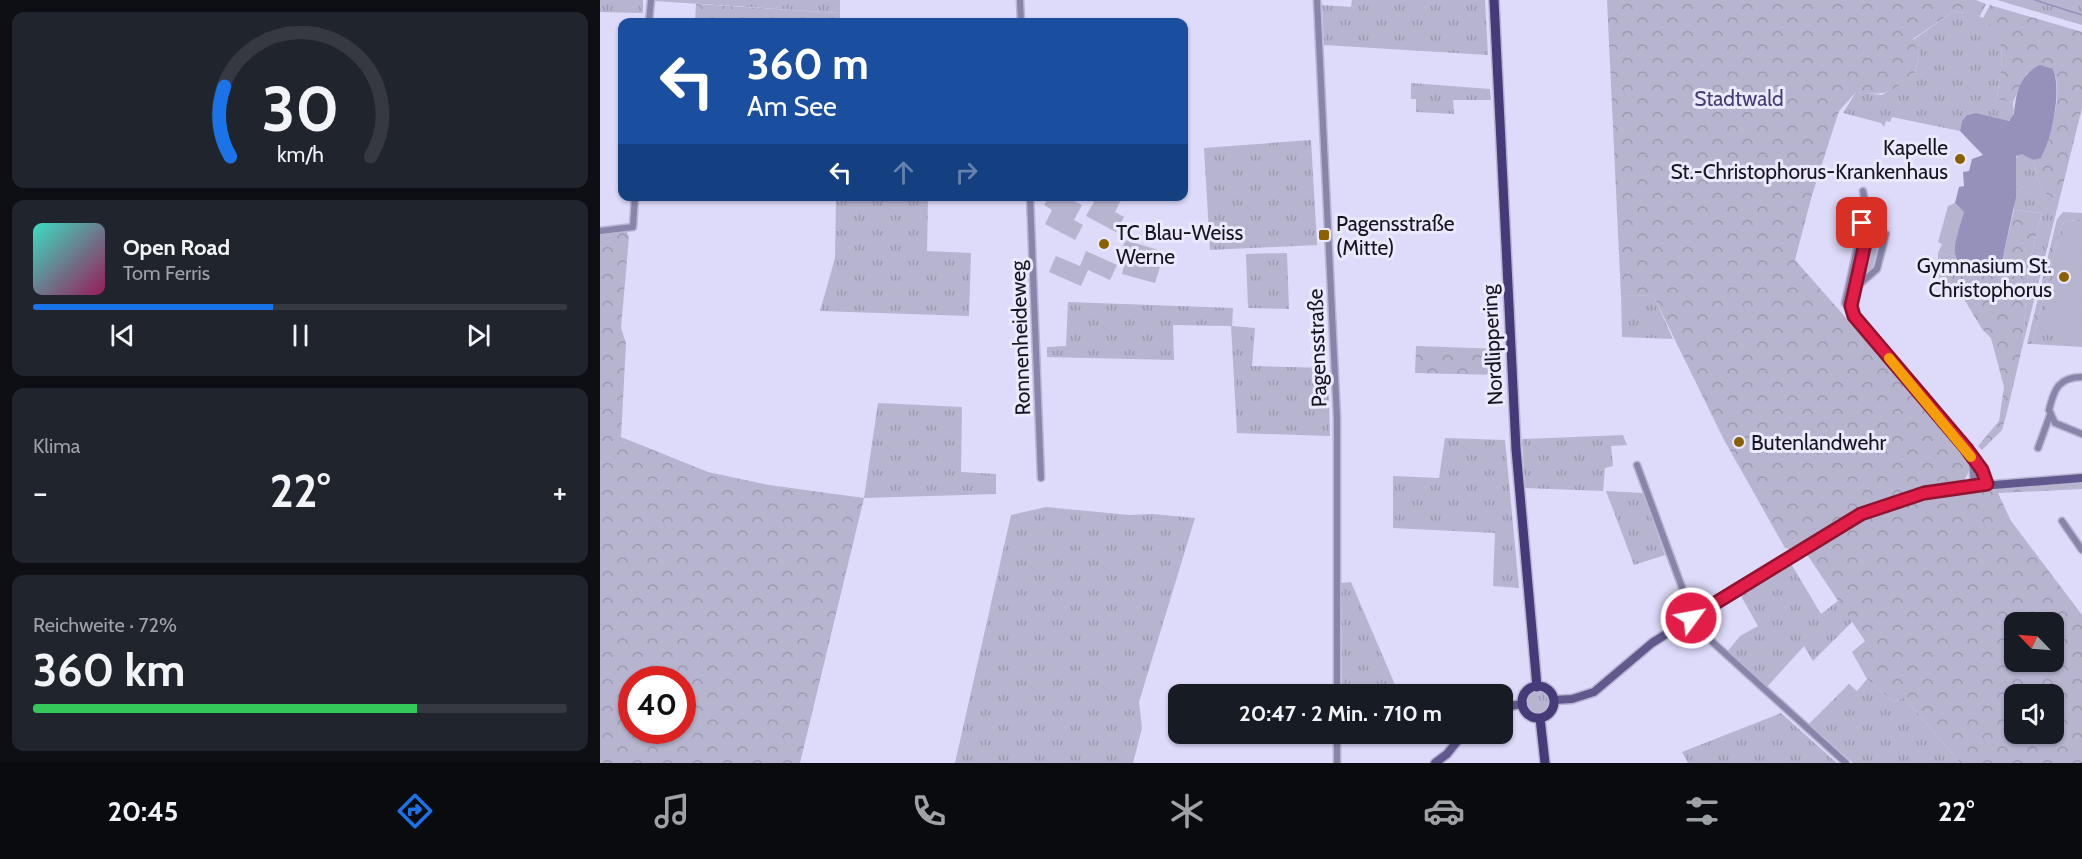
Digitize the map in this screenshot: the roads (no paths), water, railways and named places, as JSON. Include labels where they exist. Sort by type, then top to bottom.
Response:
[{"type":"main road","name":"Nordlippering","points":[[1494,0],[1516,449],[1537,687]]},
{"type":"main road","points":[[1537,687],[1549,690],[1554,700],[1549,714],[1540,718],[1526,713],[1523,704],[1525,694],[1537,687]]},
{"type":"main road","points":[[1540,718],[1545,763]]},
{"type":"street","points":[[649,18],[651,0]]},
{"type":"street","points":[[1020,0],[1021,18]]},
{"type":"street","name":"Pagensstraße","points":[[1317,0],[1336,408],[1337,684]]},
{"type":"street","points":[[1854,316],[1851,306],[1867,201],[1863,191]]},
{"type":"street","points":[[600,231],[633,227],[635,201]]},
{"type":"street","name":"Ronnenheideweg","points":[[1030,201],[1041,478]]},
{"type":"street","points":[[1854,290],[1877,269],[1886,234],[1864,229]]},
{"type":"street","points":[[1864,229],[1844,298],[1854,316],[1966,448],[1972,460],[1982,470],[1987,484]]},
{"type":"street","points":[[2038,448],[2059,383],[2065,379],[2082,377]]},
{"type":"street","points":[[2050,415],[2059,426],[2082,434]]},
{"type":"street","points":[[1972,460],[1974,486]]},
{"type":"street","points":[[1637,465],[1691,618],[1706,637],[1846,763]]},
{"type":"street","points":[[1554,700],[1572,699],[1594,692],[1652,643],[1861,514],[1902,498],[1974,486],[2082,478]]},
{"type":"street","points":[[2062,521],[2082,550]]},
{"type":"street","points":[[1513,706],[1523,704]]},
{"type":"street","points":[[1337,744],[1337,763]]},
{"type":"street","points":[[1435,763],[1455,744]]},
{"type":"waterway","points":[[2035,0],[2082,15]]},
{"type":"place","name":"Kapelle St.-Christophorus-Krankenhaus","points":[[1960,159]]},
{"type":"place","name":"Pagensstraße (Mitte)","points":[[1324,235]]},
{"type":"place","name":"TC Blau-Weiss Werne","points":[[1104,244]]},
{"type":"place","name":"Gymnasium St. Christophorus","points":[[2064,277]]},
{"type":"place","name":"Butenlandwehr","points":[[1739,442]]},
{"type":"park label","name":"Stadtwald","points":[[1739,98]]}]
